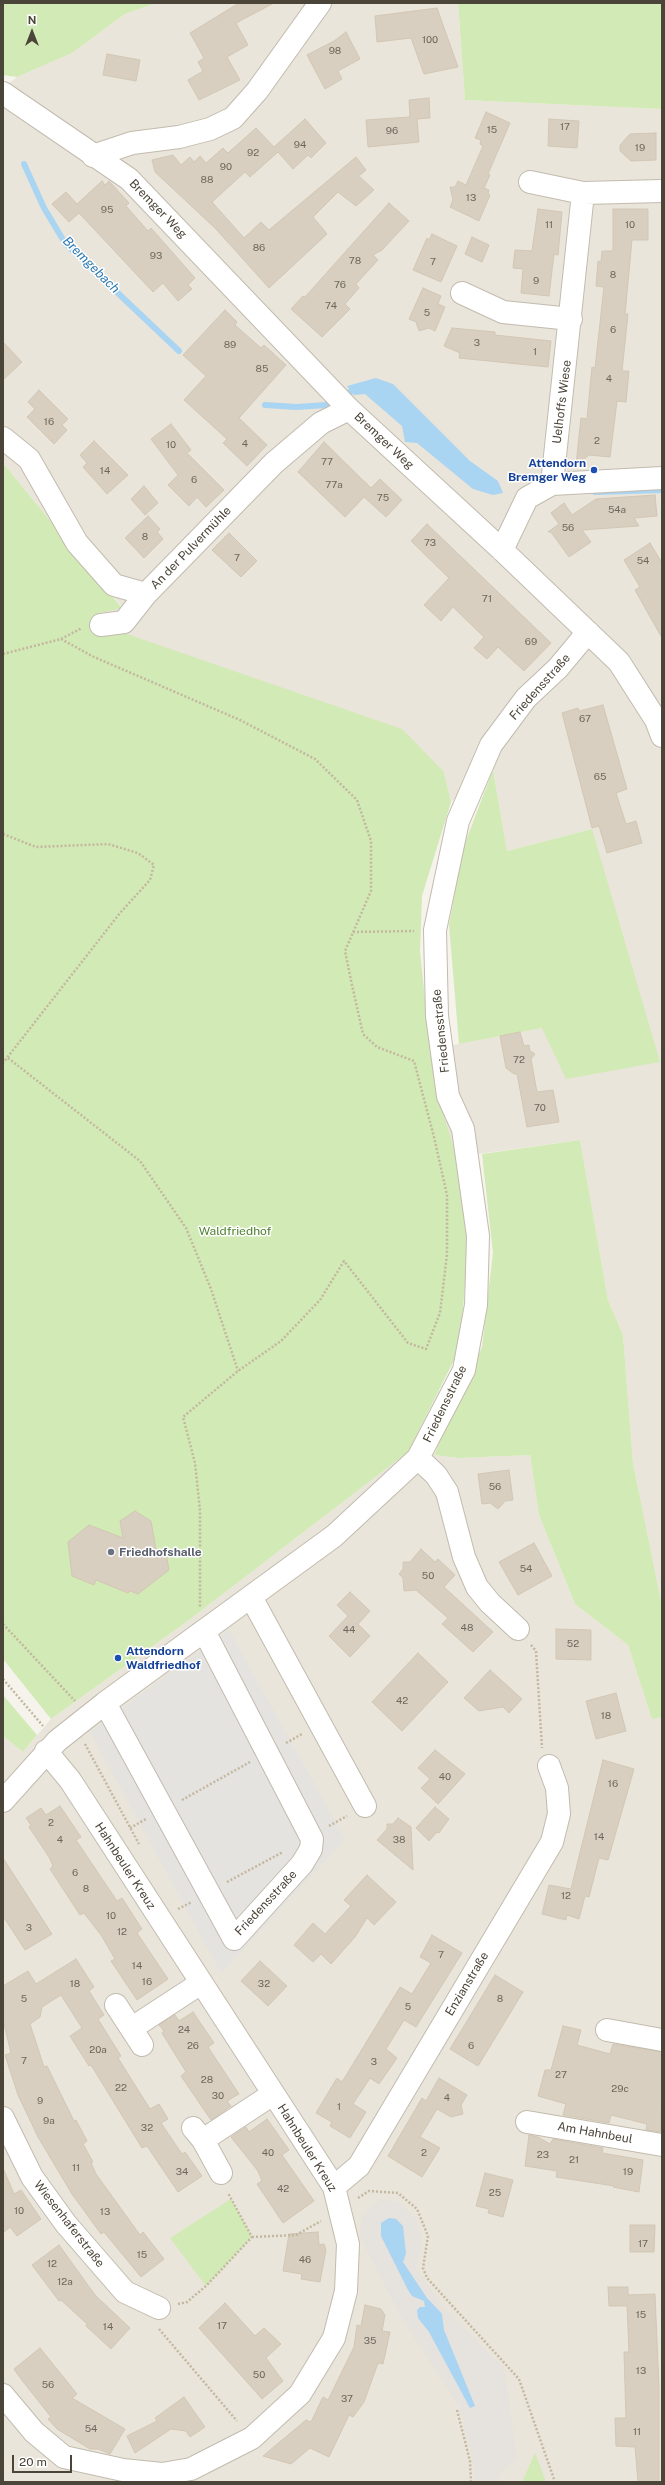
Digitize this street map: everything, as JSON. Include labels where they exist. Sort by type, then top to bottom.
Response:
[{"type":"street","points":[[93,156],[132,143],[179,137],[210,129],[233,118],[257,91],[320,3]]},
{"type":"street","name":"Bremger Weg","points":[[3,93],[93,156],[129,179],[342,400],[619,662],[656,720],[662,736]]},
{"type":"street","points":[[530,182],[583,193],[662,191]]},
{"type":"street","name":"Uelhoffs Wiese","points":[[552,484],[571,319],[583,193]]},
{"type":"street","points":[[462,293],[503,312],[571,319]]},
{"type":"street","name":"An der Pulvermühle","points":[[3,438],[29,459],[77,543],[114,585],[146,594],[274,463],[321,423],[342,400]]},
{"type":"street","points":[[502,550],[528,498],[552,484],[662,478]]},
{"type":"street","points":[[101,625],[124,622],[146,594]]},
{"type":"street","name":"Friedensstraße","points":[[3,1801],[52,1746],[104,1703],[334,1536],[418,1458],[464,1370],[476,1305],[478,1236],[463,1129],[448,1096],[437,1016],[435,930],[458,821],[491,745],[526,698],[558,668],[588,632]]},
{"type":"street","points":[[418,1458],[436,1475],[447,1492],[464,1557],[477,1587],[490,1603],[518,1629]]},
{"type":"street","points":[[251,1597],[365,1806]]},
{"type":"street","points":[[204,1631],[311,1837]]},
{"type":"street","name":"Friedensstraße","points":[[104,1703],[234,1939],[302,1864],[311,1849],[311,1837]]},
{"type":"street","name":"Hahnbeuler Kreuz","points":[[3,2395],[34,2432],[64,2457],[130,2471],[193,2476],[252,2438],[300,2394],[334,2338],[346,2291],[348,2244],[332,2214],[334,2187],[201,1983],[170,1917],[70,1780],[52,1746]]},
{"type":"street","name":"Enzianstraße","points":[[334,2187],[359,2166],[552,1842],[559,1814],[557,1788],[545,1760]]},
{"type":"street","points":[[116,2005],[137,2037],[201,1983]]},
{"type":"street","points":[[607,2030],[662,2040]]},
{"type":"street","name":"Hahnbeuler Kreuz","points":[[221,2173],[198,2134],[273,2094]]},
{"type":"street","name":"Wiesenhaferstraße","points":[[3,2118],[32,2177],[66,2224],[125,2292],[159,2308]]},
{"type":"street","name":"Am Hahnbeul","points":[[528,2122],[662,2144]]},
{"type":"path","points":[[3,654],[61,639],[83,628],[101,625]]},
{"type":"path","points":[[61,639],[94,657],[240,720],[315,759],[357,800],[371,841],[371,891],[345,951],[363,1034],[377,1047],[414,1061],[434,1137],[447,1195],[446,1254],[440,1313],[426,1349],[408,1343],[344,1261],[320,1300],[281,1341],[238,1371],[183,1417],[195,1463],[200,1511],[199,1604],[204,1631]]},
{"type":"path","points":[[3,834],[36,847],[108,844],[138,853],[154,865],[150,880],[120,913],[3,1063]]},
{"type":"path","points":[[353,932],[435,930]]},
{"type":"path","points":[[8,1058],[140,1161],[186,1228],[211,1289],[238,1371]]},
{"type":"path","points":[[3,1624],[74,1700],[80,1723],[141,1849]]},
{"type":"path","points":[[518,1629],[536,1651],[545,1760]]},
{"type":"path","points":[[3,1680],[52,1746]]},
{"type":"path","points":[[130,1828],[320,1724]]},
{"type":"path","points":[[170,1917],[208,1893],[365,1806]]},
{"type":"path","points":[[170,1917],[173,1904]]},
{"type":"path","points":[[221,2173],[231,2199],[252,2237]]},
{"type":"path","points":[[252,2438],[158,2328],[159,2308],[187,2302],[206,2286],[252,2237],[296,2235],[369,2191],[398,2194],[417,2209],[428,2236],[423,2268],[427,2278],[519,2379],[555,2482]]},
{"type":"path","points":[[458,2410],[470,2461],[471,2482]]},
{"type":"shaded area","points":[[156,3],[458,3],[465,100],[662,109],[662,1606],[633,1463],[623,1335],[608,1300],[580,1140],[456,1157],[442,1109],[432,1049],[542,1028],[592,829],[507,851],[493,770],[451,802],[444,772],[101,625],[100,613],[122,607],[3,463],[3,88],[17,77],[72,53],[125,14]]},
{"type":"shaded area","points":[[408,1452],[459,1458],[530,1455],[539,1515],[575,1604],[628,1645],[652,1718],[662,1717],[662,2482],[3,2482],[3,1736],[23,1752],[51,1719],[189,1620]]},
{"type":"shaded area","points":[[229,1630],[345,1839],[221,1973],[90,1732]]},
{"type":"shaded area","points":[[382,2199],[399,2202],[417,2220],[421,2233],[422,2249],[415,2267],[446,2311],[504,2368],[517,2459],[499,2474],[497,2482],[474,2482],[473,2461],[459,2406],[403,2320],[360,2237],[361,2217],[371,2206]]},
{"type":"green space","points":[[3,3],[156,3],[125,14],[72,53],[17,77],[3,75]]},
{"type":"green space","points":[[458,3],[662,3],[662,109],[465,100]]},
{"type":"green space","name":"Waldfriedhof","points":[[3,463],[122,608],[100,613],[101,625],[402,729],[444,772],[451,802],[422,896],[420,951],[426,1009],[442,1109],[471,1204],[460,1348],[408,1452],[189,1620],[51,1719],[3,1659]]},
{"type":"green space","points":[[493,770],[507,851],[592,829],[660,1062],[566,1079],[542,1028],[459,1044],[449,925],[463,848]]},
{"type":"green space","points":[[580,1140],[608,1300],[623,1335],[633,1463],[662,1606],[662,1717],[652,1719],[628,1645],[575,1604],[539,1515],[530,1455],[459,1458],[434,1455],[482,1347],[493,1253],[482,1154]]},
{"type":"green space","points":[[3,1695],[37,1735],[23,1752],[3,1736]]},
{"type":"green space","points":[[231,2199],[252,2237],[206,2286],[170,2238]]},
{"type":"green space","points":[[535,2453],[546,2482],[522,2482]]},
{"type":"water","points":[[376,378],[393,384],[470,461],[498,481],[503,493],[493,495],[473,489],[417,443],[405,442],[402,426],[365,394],[354,395],[347,386]]},
{"type":"water","points":[[389,2218],[396,2219],[403,2226],[406,2254],[403,2262],[427,2298],[442,2314],[444,2330],[475,2406],[470,2408],[429,2332],[418,2318],[417,2310],[420,2307],[425,2307],[424,2301],[412,2296],[408,2290],[381,2236],[381,2223]]},
{"type":"building","points":[[239,3],[274,3],[236,23],[248,45],[227,57],[240,80],[199,100],[188,80],[203,71],[198,62],[204,58],[190,33]]},
{"type":"building","points":[[437,8],[458,67],[424,74],[411,38],[377,42],[375,16]]},
{"type":"building","points":[[346,32],[360,59],[338,71],[342,79],[325,89],[307,55],[334,41]]},
{"type":"building","points":[[107,54],[140,60],[136,81],[103,75]]},
{"type":"building","points":[[429,98],[430,118],[417,119],[419,142],[368,147],[366,120],[410,117],[409,100]]},
{"type":"building","points":[[486,112],[510,123],[488,174],[490,175],[484,188],[489,190],[488,194],[490,195],[479,221],[450,207],[453,200],[450,187],[455,187],[458,181],[466,185],[483,146],[480,144],[481,140],[475,138]]},
{"type":"building","points":[[305,119],[326,143],[311,158],[308,155],[293,169],[278,152],[250,177],[245,172],[212,202],[244,238],[261,222],[269,230],[356,157],[366,170],[359,176],[374,190],[356,206],[338,192],[313,217],[327,234],[269,288],[216,229],[155,172],[152,160],[173,155],[181,165],[190,157],[194,162],[200,156],[206,163],[223,148],[228,153],[256,128],[274,147]]},
{"type":"building","points":[[549,119],[579,121],[577,148],[548,146]]},
{"type":"building","points":[[656,133],[656,160],[631,161],[620,151],[620,145],[630,134]]},
{"type":"building","points":[[102,181],[105,185],[109,181],[129,203],[126,206],[148,231],[151,228],[195,278],[188,285],[192,289],[178,301],[163,283],[153,292],[79,213],[69,222],[52,204],[66,192],[77,204]]},
{"type":"building","points":[[389,203],[409,221],[382,250],[373,255],[378,260],[356,284],[359,288],[345,304],[350,309],[322,337],[291,309],[303,296],[305,297]]},
{"type":"building","points":[[538,209],[562,212],[558,255],[554,254],[549,296],[521,293],[523,269],[513,268],[515,250],[532,251]]},
{"type":"building","points":[[613,209],[648,209],[648,240],[632,240],[625,314],[628,314],[622,371],[629,371],[626,402],[617,401],[610,457],[589,455],[576,465],[581,418],[587,419],[592,367],[595,368],[604,287],[596,286],[598,261],[601,262],[602,251],[613,251]]},
{"type":"building","points":[[432,234],[457,246],[441,282],[413,270],[427,238],[429,240]]},
{"type":"building","points":[[472,237],[489,245],[482,262],[465,254]]},
{"type":"building","points":[[423,288],[441,296],[438,304],[445,307],[435,331],[429,328],[419,331],[416,322],[409,319]]},
{"type":"building","points":[[225,310],[237,322],[235,325],[261,348],[264,345],[286,365],[239,418],[267,445],[247,466],[223,443],[227,439],[184,400],[206,376],[183,355]]},
{"type":"building","points":[[452,328],[495,332],[495,335],[551,341],[548,367],[459,358],[460,353],[444,346]]},
{"type":"building","points":[[3,342],[22,362],[3,380]]},
{"type":"building","points":[[39,390],[68,419],[62,425],[67,430],[54,444],[27,417],[35,409],[28,402]]},
{"type":"building","points":[[171,424],[191,450],[187,453],[224,490],[206,507],[197,497],[189,506],[168,485],[178,475],[151,439]]},
{"type":"building","points":[[94,441],[128,475],[107,494],[83,467],[87,463],[80,455]]},
{"type":"building","points":[[324,442],[371,488],[380,479],[402,500],[386,517],[364,497],[345,517],[298,472]]},
{"type":"building","points":[[144,486],[158,503],[145,515],[131,499]]},
{"type":"building","points":[[655,495],[657,516],[634,518],[639,526],[582,530],[591,542],[569,557],[551,532],[548,532],[559,524],[551,513],[564,503],[572,515],[596,499]]},
{"type":"building","points":[[148,516],[160,529],[157,532],[163,539],[144,558],[125,538]]},
{"type":"building","points":[[427,524],[551,643],[524,671],[498,647],[487,659],[474,648],[484,637],[453,607],[441,621],[424,605],[449,578],[411,541]]},
{"type":"building","points":[[229,533],[257,561],[241,577],[212,550]]},
{"type":"building","points":[[650,543],[662,563],[662,638],[635,590],[640,587],[624,560]]},
{"type":"building","points":[[603,705],[627,789],[616,793],[626,824],[636,821],[642,843],[607,853],[599,826],[592,828],[562,713],[578,708],[579,711]]},
{"type":"building","points":[[520,1032],[524,1046],[529,1045],[530,1051],[535,1054],[531,1059],[537,1092],[553,1090],[559,1122],[527,1127],[517,1074],[514,1074],[506,1068],[500,1036]]},
{"type":"building","points":[[509,1470],[513,1500],[505,1501],[498,1509],[490,1503],[482,1504],[478,1474]]},
{"type":"building","name":"Friedhofshalle","points":[[135,1511],[151,1521],[157,1555],[165,1548],[169,1570],[138,1594],[130,1591],[128,1593],[96,1580],[94,1585],[72,1576],[68,1542],[89,1525],[123,1538],[120,1521]]},
{"type":"building","points":[[534,1543],[552,1576],[518,1595],[499,1562]]},
{"type":"building","points":[[421,1549],[435,1562],[438,1559],[455,1575],[444,1587],[493,1632],[473,1652],[442,1624],[448,1618],[416,1590],[404,1591],[403,1578],[399,1574],[403,1569],[403,1562],[410,1562]]},
{"type":"building","points":[[350,1592],[370,1611],[358,1624],[370,1636],[350,1657],[329,1636],[348,1616],[337,1605]]},
{"type":"building","points":[[556,1629],[591,1630],[591,1660],[556,1659]]},
{"type":"building","points":[[418,1653],[448,1682],[402,1731],[372,1702]]},
{"type":"building","points":[[490,1670],[522,1699],[509,1713],[503,1707],[479,1711],[464,1698]]},
{"type":"building","points":[[616,1693],[626,1731],[596,1739],[586,1701]]},
{"type":"building","points":[[435,1750],[465,1774],[438,1804],[421,1788],[430,1779],[418,1768]]},
{"type":"building","points":[[603,1760],[634,1769],[608,1860],[599,1858],[589,1897],[585,1896],[579,1919],[567,1915],[566,1920],[542,1914],[549,1885],[571,1889]]},
{"type":"building","points":[[60,1806],[81,1837],[76,1840],[117,1901],[122,1898],[142,1929],[137,1933],[168,1979],[137,2000],[111,1961],[115,1959],[101,1935],[84,1913],[80,1915],[50,1869],[53,1866],[49,1857],[29,1827],[31,1825],[26,1818],[41,1808],[46,1815]]},
{"type":"building","points":[[435,1807],[449,1819],[439,1833],[437,1832],[429,1841],[416,1828]]},
{"type":"building","points":[[398,1818],[411,1827],[413,1870],[377,1840],[387,1829],[387,1824],[393,1824]]},
{"type":"building","points":[[3,1858],[52,1934],[25,1950],[3,1916]]},
{"type":"building","points":[[367,1875],[396,1902],[374,1925],[367,1918],[355,1937],[331,1964],[321,1954],[313,1962],[294,1945],[313,1923],[325,1934],[351,1906],[344,1900]]},
{"type":"building","points":[[432,1935],[462,1953],[416,2027],[404,2020],[386,2049],[397,2058],[379,2084],[370,2078],[353,2104],[366,2112],[350,2138],[330,2126],[332,2122],[316,2113],[337,2078],[342,2082],[400,1987],[412,1994],[431,1963],[420,1957]]},
{"type":"building","points":[[76,1959],[94,1987],[89,1991],[104,2015],[98,2019],[121,2056],[118,2058],[150,2109],[159,2104],[168,2119],[161,2123],[182,2154],[185,2152],[202,2176],[178,2192],[147,2146],[142,2148],[91,2065],[89,2066],[70,2036],[82,2028],[61,1995],[42,2007],[40,2017],[30,2024],[44,2067],[47,2066],[74,2121],[76,2120],[87,2141],[83,2144],[93,2162],[91,2163],[96,2174],[140,2235],[143,2232],[164,2259],[141,2277],[104,2232],[101,2234],[72,2194],[38,2137],[18,2095],[5,2055],[11,2053],[3,2020],[3,1986],[28,1971],[36,1984]]},
{"type":"building","points":[[260,1961],[287,1986],[268,2006],[241,1981]]},
{"type":"building","points":[[495,1975],[523,1992],[478,2066],[450,2049]]},
{"type":"building","points":[[193,2012],[214,2043],[208,2047],[239,2094],[227,2101],[231,2106],[211,2120],[181,2076],[186,2072],[162,2033],[164,2031],[159,2025],[175,2015],[179,2021]]},
{"type":"building","points":[[563,2026],[581,2030],[577,2045],[610,2054],[613,2044],[662,2052],[661,2132],[646,2130],[647,2124],[611,2115],[609,2123],[563,2115],[566,2104],[538,2096],[545,2070],[551,2070]]},
{"type":"building","points":[[439,2078],[467,2095],[461,2105],[463,2114],[451,2117],[437,2109],[420,2137],[440,2148],[422,2177],[388,2156],[422,2098],[426,2101]]},
{"type":"building","points":[[267,2119],[289,2150],[282,2155],[314,2201],[283,2223],[257,2184],[262,2181],[258,2171],[231,2137],[246,2127],[249,2132]]},
{"type":"building","points":[[529,2135],[538,2137],[550,2144],[553,2139],[603,2148],[602,2153],[643,2160],[639,2192],[613,2187],[614,2186],[556,2177],[557,2171],[525,2166]]},
{"type":"building","points":[[3,2168],[14,2194],[21,2190],[41,2219],[17,2236],[10,2227],[3,2233]]},
{"type":"building","points":[[485,2173],[513,2180],[503,2217],[488,2213],[489,2209],[476,2206]]},
{"type":"building","points":[[630,2225],[655,2225],[654,2252],[630,2252]]},
{"type":"building","points":[[318,2232],[319,2245],[324,2244],[326,2250],[320,2282],[301,2279],[302,2274],[283,2271],[289,2234]]},
{"type":"building","points":[[59,2245],[95,2295],[130,2328],[111,2349],[61,2300],[59,2301],[32,2265]]},
{"type":"building","points":[[608,2287],[628,2287],[628,2295],[655,2294],[659,2389],[659,2482],[638,2482],[635,2447],[616,2446],[615,2418],[626,2418],[624,2352],[629,2352],[627,2306],[609,2306]]},
{"type":"building","points":[[225,2303],[255,2336],[264,2328],[281,2344],[266,2358],[283,2381],[262,2399],[199,2328]]},
{"type":"building","points":[[365,2305],[381,2309],[385,2315],[382,2331],[390,2332],[383,2364],[378,2363],[364,2402],[353,2417],[349,2415],[329,2457],[310,2448],[291,2464],[263,2456],[306,2420],[311,2422],[323,2397],[328,2400],[354,2347],[357,2325],[361,2326]]},
{"type":"building","points":[[40,2348],[77,2394],[72,2398],[125,2429],[110,2454],[98,2449],[90,2449],[57,2429],[48,2419],[51,2417],[14,2369]]},
{"type":"building","points":[[184,2397],[205,2427],[190,2437],[186,2431],[171,2429],[135,2453],[127,2436],[157,2421],[155,2418]]},
{"type":"waterway","name":"Bremgebach","points":[[24,164],[44,208],[65,243],[179,351]]},
{"type":"waterway","name":"Bremgebach","points":[[342,396],[352,391]]},
{"type":"waterway","name":"Bremgebach","points":[[265,405],[297,407],[326,405],[334,400]]},
{"type":"waterway","name":"Bremgebach","points":[[595,492],[662,490]]},
{"type":"place","name":"Attendorn Bremger Weg","points":[[594,470]]},
{"type":"place","name":"Friedhofshalle","points":[[111,1552]]},
{"type":"place","name":"Attendorn Waldfriedhof","points":[[118,1658]]}]
